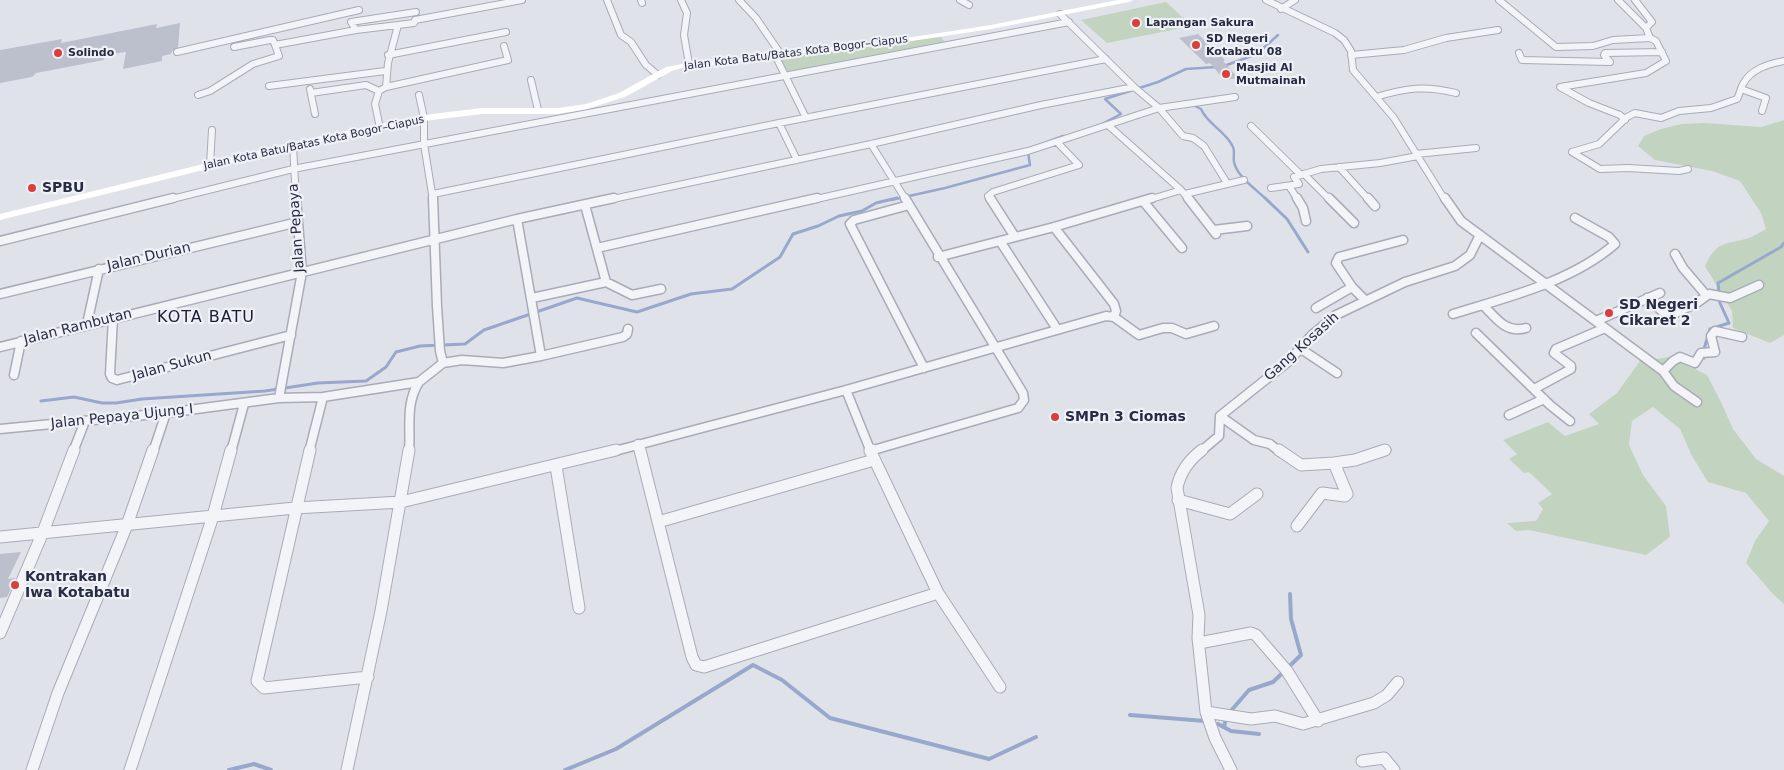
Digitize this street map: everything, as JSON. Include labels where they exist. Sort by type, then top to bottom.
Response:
[{"type":"main road","name":"Jalan Kota Batu/Batas Kota Bogor–Ciapus","points":[[0,217],[293,145],[424,118],[482,111],[558,111],[596,103],[622,95],[673,68],[689,64],[779,57],[990,27],[1129,0]]},
{"type":"street","points":[[354,0],[359,10],[367,19]]},
{"type":"street","points":[[275,46],[356,30],[414,23],[415,20],[491,3],[522,0]]},
{"type":"street","points":[[607,0],[621,35],[631,42],[646,65],[658,75]]},
{"type":"street","points":[[680,0],[685,6],[688,19],[684,27],[684,42],[689,64]]},
{"type":"street","points":[[739,0],[756,18],[779,57],[784,76],[806,118]]},
{"type":"street","points":[[960,0],[969,5]]},
{"type":"street","points":[[1266,0],[1281,9],[1335,33],[1348,46],[1353,70],[1394,118],[1456,216],[1663,371],[1674,386],[1697,402]]},
{"type":"street","points":[[1281,9],[1295,0]]},
{"type":"street","points":[[1499,0],[1510,7],[1544,39],[1556,47],[1562,62]]},
{"type":"street","points":[[1618,0],[1646,28],[1650,38]]},
{"type":"street","points":[[1636,0],[1652,22],[1646,28]]},
{"type":"street","points":[[177,52],[359,10]]},
{"type":"street","points":[[356,30],[351,22],[416,12]]},
{"type":"street","points":[[1060,14],[1136,89],[1159,108],[1182,135],[1186,138],[1194,139],[1212,155],[1227,183]]},
{"type":"street","points":[[0,241],[293,169],[1069,22]]},
{"type":"street","points":[[380,128],[375,108],[377,94],[383,89],[388,55],[395,41],[398,25]]},
{"type":"street","points":[[1351,55],[1404,50],[1446,38],[1498,30]]},
{"type":"street","points":[[388,55],[506,32]]},
{"type":"street","points":[[1556,47],[1593,46],[1613,40],[1650,38],[1656,41],[1666,61],[1646,73],[1560,87],[1589,103],[1620,115],[1624,120]]},
{"type":"street","points":[[198,95],[210,90],[253,64],[279,56],[273,40],[234,47]]},
{"type":"street","points":[[311,93],[366,85],[383,89],[508,60],[510,59],[504,46]]},
{"type":"street","points":[[1519,53],[1522,60],[1610,62],[1604,56],[1605,53],[1662,52]]},
{"type":"street","points":[[433,194],[779,123],[1106,59]]},
{"type":"street","points":[[1688,168],[1679,172],[1628,168],[1600,169],[1572,152],[1599,144],[1624,120],[1635,113],[1658,118],[1679,111],[1711,108],[1739,98],[1746,80],[1757,70],[1784,61]]},
{"type":"street","points":[[270,86],[386,71]]},
{"type":"street","points":[[531,80],[538,110]]},
{"type":"street","points":[[310,81],[315,114]]},
{"type":"street","points":[[1376,98],[1414,86],[1433,87],[1456,93]]},
{"type":"street","name":"Jalan Rambutan","points":[[0,347],[517,219],[798,160],[1041,105],[1136,89]]},
{"type":"street","points":[[1741,89],[1766,98],[1762,111]]},
{"type":"street","points":[[419,95],[424,118],[424,144],[433,194],[440,351],[444,363]]},
{"type":"street","points":[[598,248],[1028,151],[1109,126],[1159,108],[1235,97]]},
{"type":"street","points":[[779,123],[798,160]]},
{"type":"street","points":[[1109,126],[1183,192],[1215,232],[1247,226]]},
{"type":"street","points":[[1251,126],[1354,223]]},
{"type":"street","points":[[210,165],[212,130]]},
{"type":"street","points":[[1015,237],[988,196],[993,192],[1079,165],[1057,142]]},
{"type":"street","points":[[658,522],[872,456],[1021,406],[1024,402],[1023,393],[938,258],[906,199],[871,144]]},
{"type":"street","name":"Jalan Pepaya","points":[[280,395],[302,272],[293,169],[293,145]]},
{"type":"street","points":[[1271,188],[1299,184],[1294,178],[1302,174],[1339,167],[1376,164],[1417,155],[1476,148]]},
{"type":"street","points":[[1339,167],[1375,206]]},
{"type":"street","points":[[938,258],[1143,201],[1244,180]]},
{"type":"street","points":[[1289,186],[1302,208],[1306,221]]},
{"type":"street","points":[[906,199],[854,220],[850,224],[924,368]]},
{"type":"street","points":[[1143,201],[1182,248]]},
{"type":"street","points":[[584,205],[598,248],[606,282]]},
{"type":"street","points":[[1453,314],[1545,282],[1585,265],[1615,244],[1609,237],[1574,218]]},
{"type":"street","points":[[517,219],[541,356]]},
{"type":"street","name":"Jalan Durian","points":[[0,294],[298,222]]},
{"type":"street","points":[[1054,227],[1114,304],[1116,311],[1114,317]]},
{"type":"street","name":"Gang Kosasih","points":[[1220,416],[1301,349],[1312,335],[1336,315],[1405,282],[1455,266],[1470,255],[1480,235]]},
{"type":"street","points":[[1365,300],[1352,287],[1336,263],[1339,257],[1403,240]]},
{"type":"street","points":[[1000,241],[1057,329]]},
{"type":"street","points":[[1675,254],[1683,268],[1707,294],[1732,298],[1759,285]]},
{"type":"street","points":[[87,324],[99,269]]},
{"type":"street","points":[[532,298],[606,282],[632,295],[661,289]]},
{"type":"street","points":[[1316,308],[1352,287]]},
{"type":"street","points":[[1596,321],[1660,293]]},
{"type":"street","points":[[1648,298],[1662,311],[1672,315],[1698,302],[1707,294]]},
{"type":"street","points":[[1483,305],[1507,329],[1516,332],[1526,328]]},
{"type":"street","points":[[0,537],[295,508],[401,502],[556,466],[846,390],[1106,316],[1114,317],[1134,332],[1142,335],[1163,328],[1172,328],[1186,334],[1214,326]]},
{"type":"street","name":"Jalan Sukun","points":[[113,318],[110,374],[112,378],[117,380],[291,335]]},
{"type":"street","points":[[1534,389],[1571,369],[1571,366],[1554,354],[1556,349],[1605,328]]},
{"type":"street","points":[[347,770],[368,677],[401,502],[409,448],[410,399],[412,391],[419,382],[444,363],[462,360],[503,363],[541,356],[623,337],[627,334],[628,329]]},
{"type":"street","points":[[1663,371],[1670,361],[1680,357],[1695,363],[1706,353],[1715,352],[1711,336],[1715,332],[1726,332],[1742,337]]},
{"type":"street","points":[[1476,334],[1544,399],[1570,421]]},
{"type":"street","points":[[14,375],[21,341]]},
{"type":"street","points":[[1301,349],[1337,373]]},
{"type":"street","name":"Jalan Pepaya Ujung I","points":[[1,432],[244,404],[280,395],[323,397],[419,382]]},
{"type":"street","points":[[846,390],[872,456],[938,593],[1000,687]]},
{"type":"street","points":[[323,397],[295,508],[258,680],[264,688],[368,677]]},
{"type":"street","points":[[1509,415],[1544,399]]},
{"type":"street","points":[[130,770],[213,516],[244,404]]},
{"type":"street","points":[[32,770],[58,693],[127,525],[166,413]]},
{"type":"street","points":[[1231,770],[1215,738],[1209,712],[1199,643],[1199,615],[1178,500],[1177,488],[1181,473],[1196,453],[1212,443],[1218,436],[1220,416],[1254,440],[1270,444],[1294,462],[1300,464],[1334,464],[1355,460],[1386,450]]},
{"type":"street","points":[[0,633],[43,532],[85,421]]},
{"type":"street","points":[[638,444],[692,657],[696,665],[701,667],[938,593]]},
{"type":"street","points":[[1297,526],[1322,493],[1345,496],[1347,494],[1334,464]]},
{"type":"street","points":[[556,466],[579,608]]},
{"type":"street","points":[[1178,500],[1230,514],[1257,494]]},
{"type":"street","points":[[1199,643],[1251,633],[1256,635],[1287,670],[1318,721]]},
{"type":"street","points":[[1209,712],[1251,719],[1275,716],[1303,724],[1374,703],[1387,695],[1398,682]]},
{"type":"street","points":[[1362,761],[1384,758],[1394,770]]},
{"type":"green space","name":"Lapangan Sakura","points":[[1166,2],[1192,26],[1107,43],[1081,20]]},
{"type":"green space","points":[[941,37],[947,45],[791,74],[786,72],[779,57]]},
{"type":"green space","points":[[1784,120],[1784,335],[1770,343],[1733,328],[1732,311],[1705,266],[1709,258],[1722,245],[1749,238],[1766,229],[1761,213],[1740,181],[1712,171],[1655,160],[1638,146],[1644,136],[1681,124],[1705,123],[1761,127]]},
{"type":"green space","points":[[1670,357],[1707,375],[1733,429],[1756,459],[1784,476],[1784,604],[1746,563],[1755,541],[1769,521],[1746,493],[1708,482],[1692,456],[1680,429],[1653,407],[1632,421],[1629,445],[1643,475],[1666,506],[1670,537],[1646,555],[1529,530],[1516,531],[1507,523],[1536,521],[1543,509],[1538,503],[1552,494],[1529,472],[1524,473],[1509,459],[1517,454],[1503,440],[1548,422],[1565,436],[1599,424],[1589,414],[1617,393],[1640,361]]},
{"type":"building","name":"Solindo","points":[[180,23],[178,47],[171,54],[162,56],[162,61],[123,69],[126,52],[106,55],[104,60],[36,73],[32,77],[0,83],[0,50],[62,39],[61,43],[157,24],[156,28]]},
{"type":"building","points":[[1198,34],[1225,60],[1223,61],[1238,78],[1224,80],[1210,63],[1206,64],[1179,38]]},
{"type":"building","points":[[21,552],[8,579],[16,578],[7,597],[0,598],[0,554]]},
{"type":"waterway","points":[[1224,66],[1257,54],[1278,35]]},
{"type":"waterway","points":[[1102,124],[1121,114],[1105,99],[1158,82],[1186,69],[1216,67]]},
{"type":"waterway","points":[[1195,106],[1201,109],[1208,119],[1230,141],[1234,149],[1234,162],[1239,173],[1267,200]]},
{"type":"waterway","points":[[1034,147],[1063,136]]},
{"type":"waterway","points":[[891,200],[945,188],[1030,165],[1028,152]]},
{"type":"waterway","points":[[41,401],[74,397],[102,403],[116,403],[142,399],[265,391],[318,383],[366,381],[386,367],[396,352],[420,346],[465,344],[484,330],[577,298],[637,312],[691,294],[732,289],[780,257],[793,234],[818,226],[839,216],[862,211],[876,203],[897,198]]},
{"type":"waterway","points":[[1265,198],[1287,219],[1308,252]]},
{"type":"waterway","points":[[1704,358],[1704,349],[1710,329],[1729,323],[1720,303],[1718,283],[1781,247],[1784,243]]},
{"type":"waterway","points":[[1229,713],[1249,690],[1273,682],[1301,655],[1291,619],[1290,594]]},
{"type":"waterway","points":[[565,770],[616,749],[753,665],[782,680],[830,718],[989,759],[1036,737]]},
{"type":"waterway","points":[[1130,715],[1205,721]]},
{"type":"waterway","points":[[1224,727],[1226,718]]},
{"type":"waterway","points":[[1218,724],[1231,731],[1259,734]]},
{"type":"waterway","points":[[229,770],[254,764],[271,770]]},
{"type":"place","name":"Lapangan Sakura","points":[[1136,23]]},
{"type":"place","name":"SD Negeri Kotabatu 08","points":[[1196,45]]},
{"type":"place","name":"Solindo","points":[[58,53]]},
{"type":"place","name":"Masjid Al Mutmainah","points":[[1226,74]]},
{"type":"place","name":"SPBU","points":[[32,188]]},
{"type":"place","name":"SD Negeri Cikaret 2","points":[[1609,313]]},
{"type":"place","name":"SMPn 3 Ciomas","points":[[1055,417]]},
{"type":"place","name":"Kontrakan Iwa Kotabatu","points":[[15,585]]},
{"type":"district","name":"KOTA BATU","points":[[206,318]]}]
